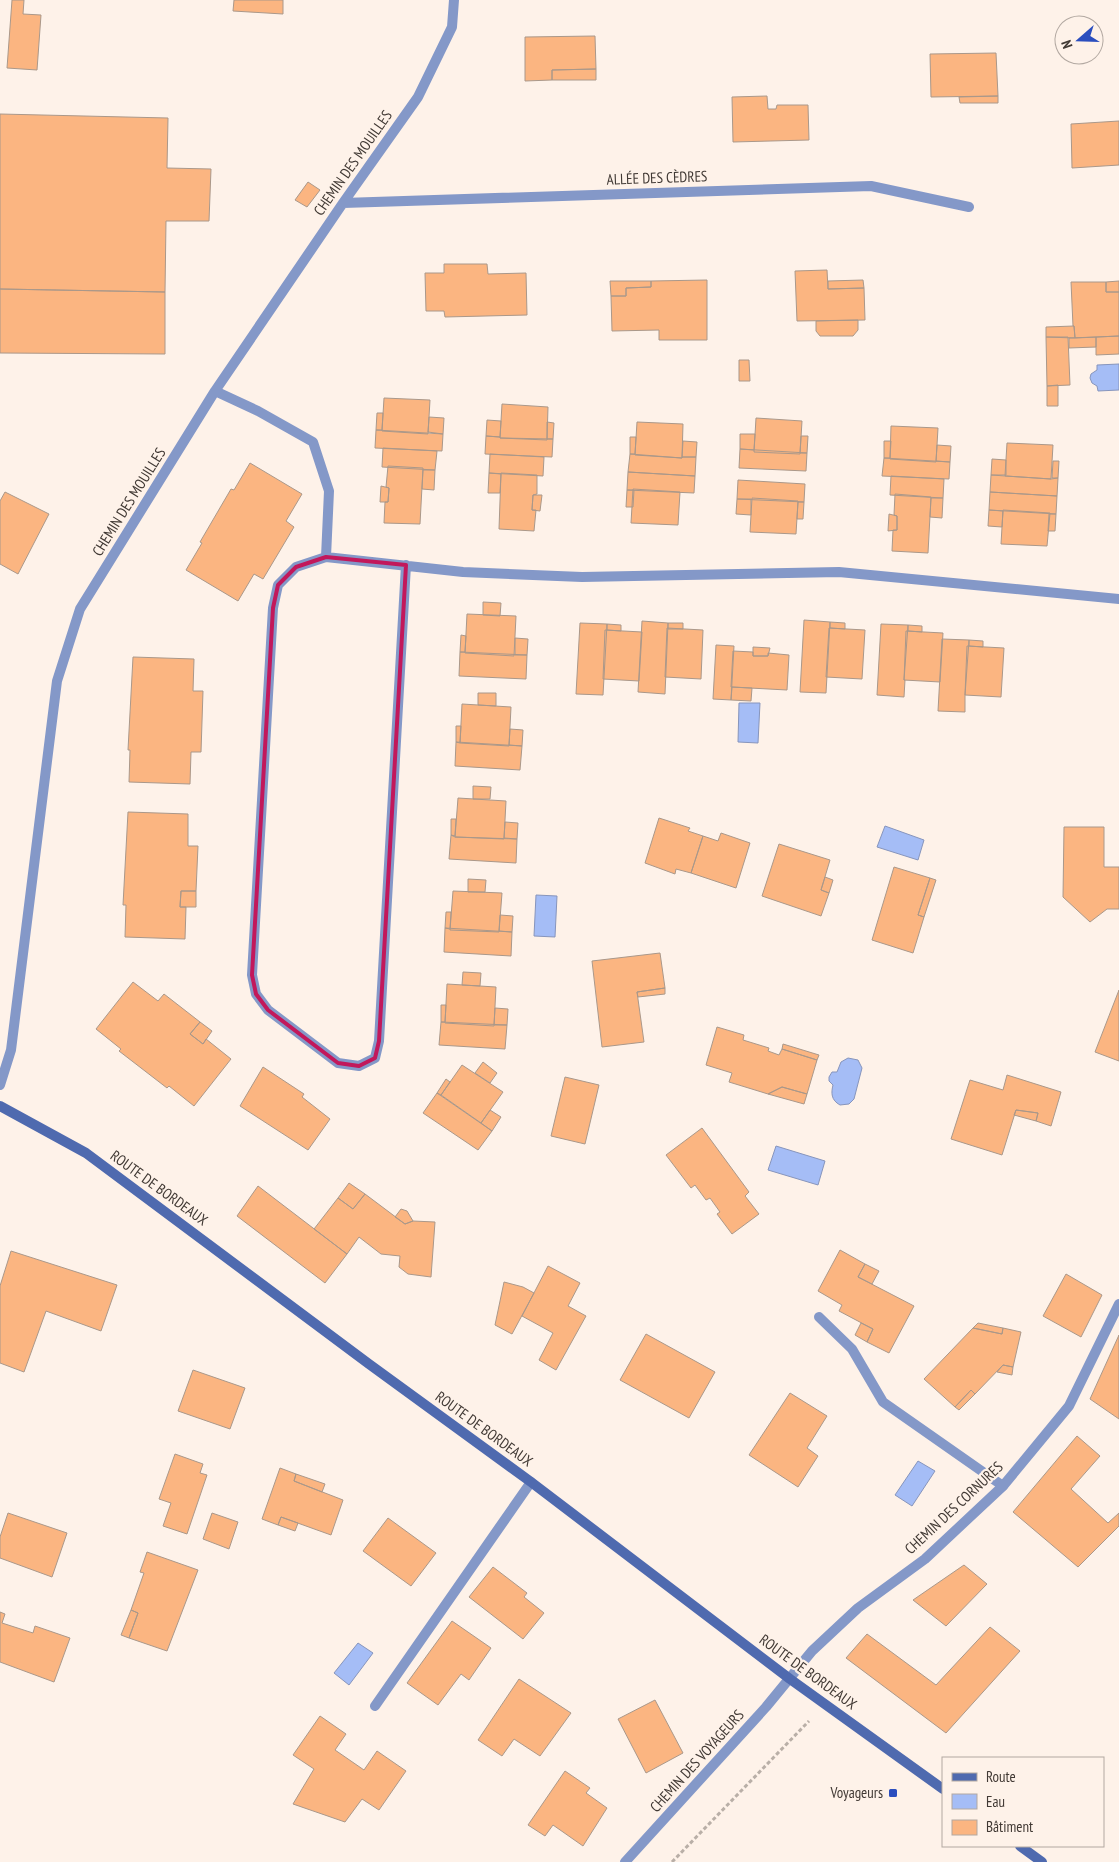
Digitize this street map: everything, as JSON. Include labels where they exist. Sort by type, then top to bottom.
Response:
[{"type":"main road","name":"ROUTE DE BORDEAUX","points":[[0,1106],[86,1153],[531,1482],[790,1678],[942,1788]]},
{"type":"main road","points":[[1021,1847],[1042,1862]]},
{"type":"street","name":"CHEMIN DES MOUILLES","points":[[0,1085],[11,1050],[57,681],[80,609],[215,391],[418,97],[452,27],[454,0]]},
{"type":"street","name":"ALLÉE DES CÈDRES","points":[[343,204],[871,186],[969,206]]},
{"type":"street","points":[[215,391],[258,411],[313,442],[329,491],[326,557]]},
{"type":"street","points":[[406,565],[379,1041],[375,1058],[359,1066],[338,1063],[268,1010],[256,994],[252,975],[273,608],[278,585],[296,567],[326,557],[406,565],[462,572],[582,577],[839,572],[1119,599]]},
{"type":"street","name":"CHEMIN DES CORNURES","points":[[790,1678],[812,1651],[858,1608],[924,1559],[1003,1486],[1069,1406],[1119,1304]]},
{"type":"street","points":[[820,1317],[852,1349],[883,1402],[1003,1486]]},
{"type":"street","points":[[375,1706],[531,1482]]},
{"type":"street","name":"CHEMIN DES VOYAGEURS","points":[[625,1862],[790,1678]]},
{"type":"path","points":[[672,1862],[826,1704]]},
{"type":"highlighted area","points":[[326,557],[406,565],[379,1041],[375,1058],[359,1066],[338,1063],[268,1010],[256,994],[252,975],[273,608],[278,585],[296,567]]},
{"type":"water","points":[[1119,364],[1119,390],[1098,391],[1097,386],[1092,383],[1090,378],[1091,374],[1097,370],[1097,365]]},
{"type":"water","points":[[739,703],[760,703],[758,743],[738,742]]},
{"type":"water","points":[[885,826],[924,840],[918,860],[877,847]]},
{"type":"water","points":[[536,895],[557,896],[555,937],[534,936]]},
{"type":"water","points":[[848,1058],[858,1060],[862,1068],[854,1099],[849,1104],[840,1105],[833,1099],[833,1085],[829,1081],[829,1077],[832,1072],[837,1072],[841,1062]]},
{"type":"water","points":[[776,1146],[825,1161],[818,1185],[768,1170]]},
{"type":"water","points":[[918,1461],[935,1471],[912,1506],[895,1495]]},
{"type":"water","points":[[358,1643],[373,1653],[349,1685],[334,1673]]},
{"type":"building","points":[[12,0],[24,0],[23,14],[41,15],[37,70],[7,68]]},
{"type":"building","points":[[234,0],[283,0],[283,14],[233,11]]},
{"type":"building","points":[[595,36],[596,69],[552,70],[552,80],[525,81],[525,37]]},
{"type":"building","points":[[996,53],[998,96],[931,97],[930,54]]},
{"type":"building","points":[[596,69],[596,80],[552,80],[552,70]]},
{"type":"building","points":[[767,96],[768,109],[776,109],[777,105],[808,105],[809,140],[733,142],[732,97]]},
{"type":"building","points":[[998,96],[998,103],[960,103],[959,97]]},
{"type":"building","points":[[0,114],[168,118],[167,168],[211,169],[209,221],[166,221],[165,292],[0,289]]},
{"type":"building","points":[[1119,121],[1119,165],[1072,168],[1071,124]]},
{"type":"building","points":[[308,182],[320,190],[307,207],[295,200]]},
{"type":"building","points":[[444,264],[487,264],[488,274],[526,273],[527,315],[445,317],[444,311],[426,311],[425,273],[444,273]]},
{"type":"building","points":[[827,270],[828,289],[864,288],[865,320],[797,321],[795,271]]},
{"type":"building","points":[[707,280],[707,340],[659,340],[659,330],[612,331],[611,296],[626,296],[626,288],[651,287],[651,281]]},
{"type":"building","points":[[863,280],[864,288],[828,289],[828,281]]},
{"type":"building","points":[[610,281],[651,281],[651,287],[626,288],[626,296],[611,296]]},
{"type":"building","points":[[1119,281],[1119,292],[1106,292],[1106,282]]},
{"type":"building","points":[[1071,282],[1106,282],[1106,292],[1119,292],[1119,336],[1075,338]]},
{"type":"building","points":[[0,289],[165,292],[165,354],[0,353]]},
{"type":"building","points":[[858,320],[858,330],[853,336],[820,336],[816,331],[816,321]]},
{"type":"building","points":[[1074,326],[1075,338],[1046,337],[1046,327]]},
{"type":"building","points":[[1119,336],[1119,354],[1096,355],[1096,337]]},
{"type":"building","points":[[1046,337],[1068,337],[1070,385],[1047,386]]},
{"type":"building","points":[[1096,337],[1096,347],[1069,348],[1069,338]]},
{"type":"building","points":[[739,360],[749,360],[750,381],[739,381]]},
{"type":"building","points":[[1058,385],[1058,406],[1047,406],[1047,386]]},
{"type":"building","points":[[384,398],[430,400],[428,434],[382,431]]},
{"type":"building","points":[[502,404],[548,407],[547,440],[500,438]]},
{"type":"building","points":[[377,413],[383,413],[382,430],[376,430]]},
{"type":"building","points":[[429,417],[444,418],[443,434],[428,432]]},
{"type":"building","points":[[756,418],[802,421],[800,454],[754,452]]},
{"type":"building","points":[[487,420],[501,421],[500,437],[486,436]]},
{"type":"building","points":[[547,422],[554,423],[553,439],[547,439]]},
{"type":"building","points":[[637,422],[683,424],[682,458],[635,455]]},
{"type":"building","points":[[891,426],[938,428],[936,462],[890,459]]},
{"type":"building","points":[[376,430],[443,434],[442,451],[375,448]]},
{"type":"building","points":[[740,434],[755,434],[754,450],[740,449]]},
{"type":"building","points":[[486,436],[553,439],[552,457],[485,454]]},
{"type":"building","points":[[801,436],[808,436],[807,453],[800,453]]},
{"type":"building","points":[[630,437],[636,437],[635,454],[630,454]]},
{"type":"building","points":[[683,441],[697,442],[696,457],[682,457]]},
{"type":"building","points":[[884,441],[891,441],[890,458],[884,458]]},
{"type":"building","points":[[1007,443],[1053,445],[1051,479],[1005,476]]},
{"type":"building","points":[[937,445],[951,446],[950,462],[936,461]]},
{"type":"building","points":[[383,448],[437,451],[435,470],[382,467]]},
{"type":"building","points":[[740,449],[807,453],[806,471],[739,468]]},
{"type":"building","points":[[490,454],[544,457],[543,476],[489,473]]},
{"type":"building","points":[[630,454],[682,458],[696,457],[695,476],[628,472]]},
{"type":"building","points":[[884,458],[950,462],[949,479],[882,476]]},
{"type":"building","points":[[992,459],[1006,460],[1006,475],[991,475]]},
{"type":"building","points":[[1053,461],[1059,461],[1058,478],[1052,478]]},
{"type":"building","points":[[250,463],[302,494],[286,521],[294,527],[263,579],[254,574],[238,601],[186,570],[231,489],[234,490]]},
{"type":"building","points":[[388,466],[423,468],[420,524],[384,523],[385,502],[388,502],[389,488],[386,487]]},
{"type":"building","points":[[423,470],[435,470],[434,490],[422,489]]},
{"type":"building","points":[[628,472],[695,476],[694,493],[627,490]]},
{"type":"building","points":[[489,473],[501,474],[500,493],[488,493]]},
{"type":"building","points":[[501,473],[537,475],[537,494],[533,495],[532,510],[536,510],[534,531],[499,529]]},
{"type":"building","points":[[991,475],[1058,478],[1057,496],[990,492]]},
{"type":"building","points":[[891,476],[944,479],[943,498],[890,495]]},
{"type":"building","points":[[738,480],[805,484],[804,502],[737,499]]},
{"type":"building","points":[[381,486],[389,488],[388,502],[380,502]]},
{"type":"building","points":[[633,489],[680,492],[678,525],[631,523]]},
{"type":"building","points":[[627,490],[634,490],[633,507],[626,507]]},
{"type":"building","points":[[5,492],[49,514],[18,574],[0,564],[0,501]]},
{"type":"building","points":[[990,492],[1057,496],[1056,514],[989,510]]},
{"type":"building","points":[[895,494],[931,497],[928,553],[892,551],[893,530],[897,530],[897,516],[894,515]]},
{"type":"building","points":[[533,495],[542,495],[540,511],[532,510]]},
{"type":"building","points":[[752,498],[798,501],[796,534],[750,532]]},
{"type":"building","points":[[931,498],[943,498],[942,518],[930,517]]},
{"type":"building","points":[[737,499],[751,499],[751,515],[736,514]]},
{"type":"building","points":[[798,502],[804,502],[803,519],[797,519]]},
{"type":"building","points":[[989,510],[1003,511],[1002,527],[988,526]]},
{"type":"building","points":[[1003,510],[1050,513],[1047,546],[1001,544]]},
{"type":"building","points":[[889,514],[897,516],[897,530],[888,531]]},
{"type":"building","points":[[1049,514],[1056,514],[1055,531],[1048,531]]},
{"type":"building","points":[[483,602],[501,603],[500,616],[483,615]]},
{"type":"building","points":[[467,614],[516,616],[514,656],[465,653]]},
{"type":"building","points":[[804,620],[830,622],[826,693],[800,692]]},
{"type":"building","points":[[642,621],[668,623],[665,694],[638,692]]},
{"type":"building","points":[[830,622],[845,623],[845,629],[830,628]]},
{"type":"building","points":[[580,623],[607,624],[603,695],[576,694]]},
{"type":"building","points":[[668,623],[683,623],[683,629],[668,629]]},
{"type":"building","points":[[607,624],[621,625],[621,631],[607,630]]},
{"type":"building","points":[[881,624],[908,625],[904,697],[877,695]]},
{"type":"building","points":[[908,625],[922,626],[922,632],[908,631]]},
{"type":"building","points":[[667,628],[703,630],[701,679],[665,677]]},
{"type":"building","points":[[829,628],[865,630],[862,679],[826,677]]},
{"type":"building","points":[[605,630],[642,632],[639,681],[603,679]]},
{"type":"building","points":[[906,631],[943,633],[940,682],[904,680]]},
{"type":"building","points":[[461,635],[466,636],[465,652],[460,652]]},
{"type":"building","points":[[515,638],[528,639],[527,655],[515,655]]},
{"type":"building","points":[[942,639],[969,640],[965,712],[938,711]]},
{"type":"building","points":[[969,640],[983,641],[983,647],[969,646]]},
{"type":"building","points":[[716,645],[734,646],[731,700],[713,699]]},
{"type":"building","points":[[967,646],[1004,648],[1001,697],[965,695]]},
{"type":"building","points":[[753,647],[770,648],[768,656],[753,656]]},
{"type":"building","points":[[733,651],[753,652],[753,656],[768,656],[768,653],[789,655],[787,690],[731,687]]},
{"type":"building","points":[[460,652],[527,655],[526,679],[459,676]]},
{"type":"building","points":[[133,657],[194,659],[193,691],[203,691],[201,752],[191,752],[190,784],[129,782],[130,750],[128,750]]},
{"type":"building","points":[[732,687],[752,688],[751,701],[731,700]]},
{"type":"building","points":[[478,693],[496,693],[496,706],[478,705]]},
{"type":"building","points":[[462,704],[511,707],[509,746],[460,743]]},
{"type":"building","points":[[456,726],[461,726],[460,743],[456,742]]},
{"type":"building","points":[[510,729],[523,730],[522,746],[509,745]]},
{"type":"building","points":[[456,742],[522,746],[520,770],[455,766]]},
{"type":"building","points":[[473,786],[491,787],[490,799],[473,799]]},
{"type":"building","points":[[458,798],[506,801],[504,839],[455,837]]},
{"type":"building","points":[[128,812],[188,814],[188,846],[198,846],[196,891],[181,891],[180,907],[186,907],[185,939],[125,937],[126,905],[123,905]]},
{"type":"building","points":[[659,818],[690,828],[688,831],[703,836],[691,873],[676,869],[675,874],[645,863]]},
{"type":"building","points":[[451,819],[456,819],[455,836],[451,835]]},
{"type":"building","points":[[505,822],[518,823],[517,839],[504,838]]},
{"type":"building","points":[[1064,827],[1104,827],[1104,867],[1119,867],[1119,909],[1107,909],[1090,922],[1063,897]]},
{"type":"building","points":[[721,833],[750,843],[736,888],[691,873],[703,836],[718,841]]},
{"type":"building","points":[[451,835],[455,837],[517,839],[516,863],[449,859]]},
{"type":"building","points":[[779,844],[830,860],[821,890],[829,893],[821,916],[762,896]]},
{"type":"building","points":[[894,867],[930,878],[918,915],[924,917],[913,953],[872,940]]},
{"type":"building","points":[[825,877],[833,880],[829,893],[821,890]]},
{"type":"building","points":[[930,878],[936,880],[924,917],[918,915]]},
{"type":"building","points":[[468,879],[486,880],[485,892],[468,892]]},
{"type":"building","points":[[181,891],[196,891],[196,907],[180,907]]},
{"type":"building","points":[[453,891],[502,893],[499,932],[450,930]]},
{"type":"building","points":[[446,912],[451,912],[450,929],[445,928]]},
{"type":"building","points":[[500,915],[513,916],[512,932],[499,931]]},
{"type":"building","points":[[445,928],[512,932],[511,956],[444,952]]},
{"type":"building","points":[[660,953],[665,988],[637,992],[644,1042],[602,1047],[592,961]]},
{"type":"building","points":[[463,972],[481,973],[480,986],[462,985]]},
{"type":"building","points":[[133,982],[158,1001],[164,994],[200,1022],[190,1034],[203,1044],[206,1039],[231,1059],[194,1106],[119,1051],[121,1049],[96,1029]]},
{"type":"building","points":[[447,984],[496,987],[494,1026],[445,1023]]},
{"type":"building","points":[[665,988],[665,994],[638,997],[637,992]]},
{"type":"building","points":[[1119,990],[1119,1061],[1095,1052]]},
{"type":"building","points":[[441,1005],[446,1005],[445,1022],[441,1022]]},
{"type":"building","points":[[495,1008],[508,1009],[507,1025],[494,1025]]},
{"type":"building","points":[[200,1022],[212,1031],[203,1044],[190,1034]]},
{"type":"building","points":[[441,1022],[507,1025],[505,1049],[439,1045]]},
{"type":"building","points":[[717,1027],[744,1035],[743,1040],[769,1048],[768,1051],[779,1055],[782,1049],[817,1060],[807,1094],[782,1087],[768,1094],[729,1082],[732,1073],[706,1065]]},
{"type":"building","points":[[783,1044],[819,1055],[817,1060],[782,1049]]},
{"type":"building","points":[[483,1062],[497,1073],[490,1083],[475,1073]]},
{"type":"building","points":[[462,1065],[503,1092],[481,1123],[441,1095]]},
{"type":"building","points":[[263,1067],[304,1094],[302,1097],[330,1119],[308,1150],[240,1106]]},
{"type":"building","points":[[1007,1075],[1061,1092],[1051,1126],[1036,1121],[1038,1113],[1016,1110],[1002,1155],[951,1139],[970,1080],[1003,1090]]},
{"type":"building","points":[[565,1077],[599,1085],[585,1144],[551,1136]]},
{"type":"building","points":[[446,1079],[450,1082],[441,1095],[437,1093]]},
{"type":"building","points":[[782,1087],[807,1094],[804,1104],[768,1094]]},
{"type":"building","points":[[437,1093],[492,1131],[478,1150],[423,1113]]},
{"type":"building","points":[[490,1110],[501,1117],[492,1131],[481,1123]]},
{"type":"building","points":[[1016,1110],[1038,1113],[1036,1121],[1014,1115]]},
{"type":"building","points":[[702,1128],[749,1192],[745,1196],[759,1214],[732,1234],[717,1214],[720,1212],[710,1198],[706,1200],[695,1185],[691,1188],[666,1155]]},
{"type":"building","points":[[349,1183],[365,1194],[353,1209],[338,1198]]},
{"type":"building","points":[[258,1186],[347,1254],[325,1283],[237,1216]]},
{"type":"building","points":[[365,1194],[405,1224],[413,1221],[435,1222],[431,1277],[408,1274],[399,1267],[400,1256],[381,1254],[359,1237],[347,1254],[314,1229],[338,1198],[353,1209]]},
{"type":"building","points":[[401,1209],[407,1211],[413,1221],[405,1224],[395,1217]]},
{"type":"building","points":[[840,1250],[865,1264],[858,1277],[914,1306],[889,1353],[867,1342],[873,1329],[839,1311],[842,1305],[818,1291]]},
{"type":"building","points":[[11,1251],[117,1285],[101,1331],[46,1311],[24,1372],[0,1363],[0,1286]]},
{"type":"building","points":[[865,1264],[879,1271],[872,1284],[858,1277]]},
{"type":"building","points":[[548,1266],[580,1283],[568,1306],[586,1316],[556,1370],[539,1360],[553,1333],[522,1316]]},
{"type":"building","points":[[1066,1274],[1102,1295],[1081,1337],[1043,1316]]},
{"type":"building","points":[[504,1282],[523,1287],[534,1293],[512,1334],[495,1325]]},
{"type":"building","points":[[861,1323],[873,1329],[867,1342],[855,1335]]},
{"type":"building","points":[[978,1323],[1003,1328],[1002,1334],[973,1328]]},
{"type":"building","points":[[973,1328],[1002,1334],[1003,1328],[1021,1332],[1013,1367],[1003,1365],[975,1394],[971,1390],[955,1407],[924,1379]]},
{"type":"building","points":[[646,1334],[715,1372],[689,1418],[620,1380]]},
{"type":"building","points":[[1119,1335],[1119,1419],[1090,1399]]},
{"type":"building","points":[[1003,1365],[1013,1367],[1012,1375],[997,1372]]},
{"type":"building","points":[[193,1370],[245,1388],[230,1429],[178,1411]]},
{"type":"building","points":[[971,1390],[975,1394],[959,1410],[955,1407]]},
{"type":"building","points":[[790,1393],[827,1416],[807,1448],[818,1456],[798,1487],[749,1455]]},
{"type":"building","points":[[1077,1436],[1100,1456],[1071,1489],[1108,1523],[1119,1513],[1119,1526],[1078,1567],[1013,1512]]},
{"type":"building","points":[[175,1454],[203,1464],[200,1473],[207,1475],[187,1534],[163,1526],[171,1503],[159,1499]]},
{"type":"building","points":[[280,1468],[296,1474],[294,1481],[343,1500],[331,1535],[281,1517],[278,1525],[262,1519]]},
{"type":"building","points":[[296,1474],[325,1484],[322,1492],[294,1481]]},
{"type":"building","points":[[8,1513],[67,1533],[52,1577],[0,1558],[0,1537]]},
{"type":"building","points":[[212,1513],[238,1522],[229,1549],[203,1539]]},
{"type":"building","points":[[281,1517],[298,1523],[295,1531],[278,1525]]},
{"type":"building","points":[[388,1518],[436,1553],[411,1586],[363,1551]]},
{"type":"building","points":[[147,1552],[198,1570],[167,1651],[129,1638],[138,1613],[131,1610],[144,1573],[140,1572]]},
{"type":"building","points":[[964,1565],[987,1584],[946,1626],[913,1600]]},
{"type":"building","points":[[493,1567],[527,1593],[524,1597],[544,1613],[523,1639],[469,1597]]},
{"type":"building","points":[[131,1610],[138,1613],[129,1638],[121,1635]]},
{"type":"building","points":[[0,1612],[5,1614],[2,1623],[33,1633],[35,1626],[70,1638],[54,1682],[0,1662]]},
{"type":"building","points":[[452,1621],[491,1648],[469,1680],[461,1674],[438,1705],[407,1683]]},
{"type":"building","points":[[990,1627],[1020,1651],[946,1733],[846,1658],[867,1634],[936,1685]]},
{"type":"building","points":[[519,1679],[571,1713],[540,1756],[514,1739],[502,1756],[478,1740]]},
{"type":"building","points":[[655,1700],[683,1753],[646,1773],[618,1719]]},
{"type":"building","points":[[320,1716],[346,1734],[335,1750],[364,1770],[377,1751],[406,1771],[379,1810],[362,1799],[345,1822],[293,1804],[314,1769],[293,1755]]},
{"type":"building","points":[[565,1771],[590,1788],[586,1793],[607,1808],[583,1846],[553,1825],[545,1836],[528,1825]]},
{"type":"place","name":"Voyageurs","points":[[893,1793]]}]
